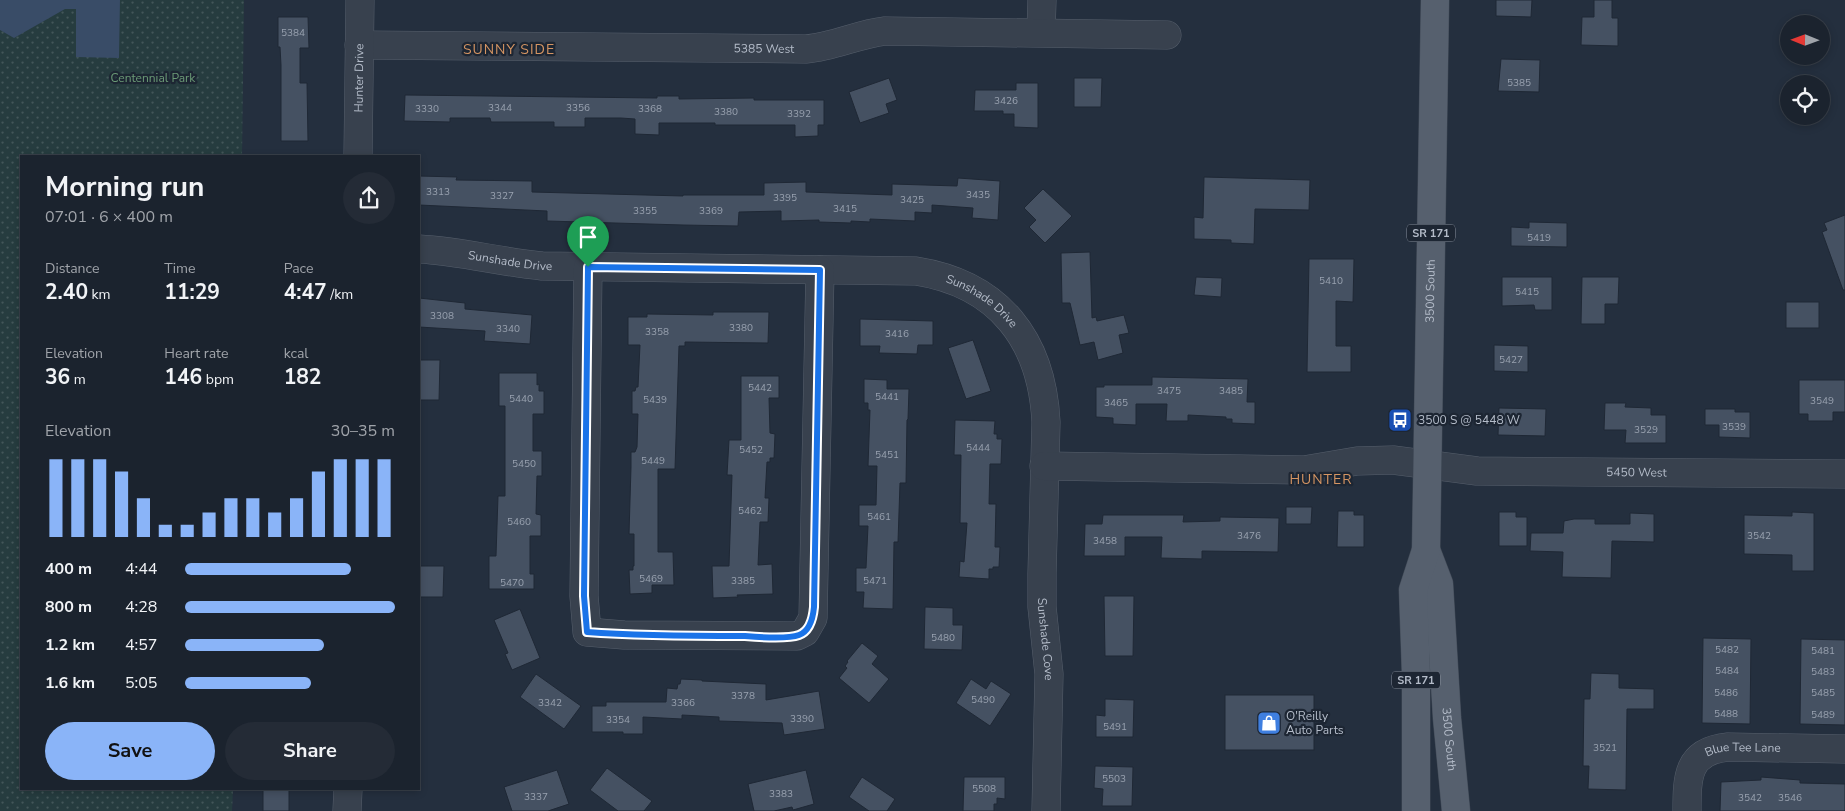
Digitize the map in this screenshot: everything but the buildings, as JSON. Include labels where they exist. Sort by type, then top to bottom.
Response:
[{"type":"main road","name":"3500 South","points":[[1416,811],[1416,674],[1413,590],[1426,550],[1435,0]]},
{"type":"main road","name":"3500 South","points":[[1426,550],[1439,584],[1446,702],[1456,811]]},
{"type":"street","name":"Hunter Drive","points":[[358,155],[360,0]]},
{"type":"street","points":[[1041,32],[1042,0]]},
{"type":"street","name":"5385 West","points":[[359,45],[806,49],[826,47],[861,35],[885,31],[1167,35]]},
{"type":"street","name":"Sunshade Drive","points":[[420,249],[458,252],[519,264],[588,267],[896,270],[933,274],[950,279],[981,294],[1002,310],[1018,331],[1031,353],[1040,375],[1045,398],[1044,466]]},
{"type":"street","points":[[588,267],[584,596],[587,632],[624,635],[797,636],[805,632],[810,625],[814,607],[820,270]]},
{"type":"street","points":[[1044,466],[1297,471],[1314,470],[1357,461],[1393,460],[1428,466]]},
{"type":"street","name":"Sunshade Cove","points":[[1044,466],[1042,599],[1049,674],[1046,811]]},
{"type":"street","name":"5450 West","points":[[1428,466],[1477,471],[1845,474]]},
{"type":"street","name":"Blue Tee Lane","points":[[1687,811],[1687,785],[1691,769],[1702,756],[1714,750],[1728,747],[1845,749]]},
{"type":"street","points":[[347,811],[348,790]]},
{"type":"green space","name":"Centennial Park","points":[[0,0],[244,0],[242,155],[20,155],[20,790],[233,790],[232,811],[0,811]]},
{"type":"water","points":[[0,0],[120,0],[119,58],[76,57],[76,9],[65,9],[14,38],[0,30]]},
{"type":"place","name":"3500 S @ 5448 W","points":[[1400,420]]},
{"type":"place","name":"O'Reilly Auto Parts","points":[[1269,723]]},
{"type":"district","name":"SUNNY SIDE","points":[[509,49]]},
{"type":"district","name":"HUNTER","points":[[1321,479]]},
{"type":"route","points":[[588,267],[820,270],[814,607],[813,618],[805,632],[797,636],[759,637],[624,635],[587,632],[584,596],[588,267]]}]
